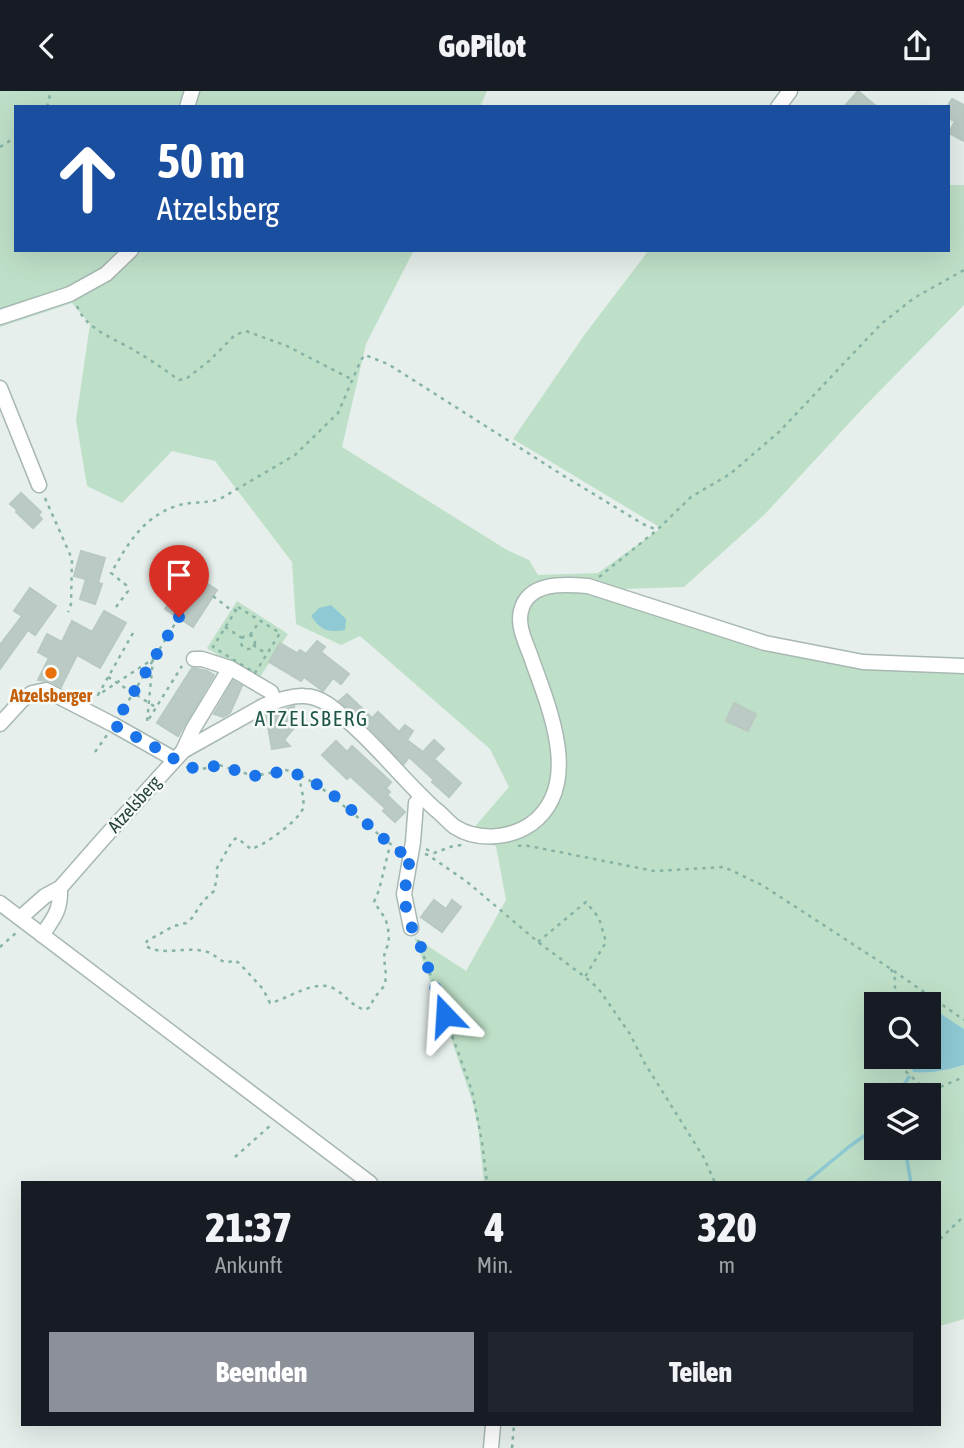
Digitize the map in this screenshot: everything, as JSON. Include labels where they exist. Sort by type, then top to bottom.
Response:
[{"type":"street","points":[[0,317],[70,294],[106,274],[129,252]]},
{"type":"street","points":[[0,388],[39,485]]},
{"type":"street","name":"Atzelsberg","points":[[23,920],[45,896],[61,888],[179,755],[211,734],[275,702],[304,696],[319,699],[336,710],[422,797],[456,827],[479,836],[519,831],[542,814],[551,802],[560,772],[556,737],[520,628],[521,611],[527,597],[539,589],[561,583],[589,586]]},
{"type":"street","points":[[589,586],[765,643],[863,662],[964,666]]},
{"type":"street","points":[[189,660],[202,659],[230,668],[271,692],[275,702]]},
{"type":"street","points":[[1,722],[22,700],[32,693],[46,690],[179,755],[230,668]]},
{"type":"street","points":[[411,928],[404,894],[416,803],[422,797]]},
{"type":"street","name":"Atzelsberg","points":[[42,935],[58,912],[61,888]]},
{"type":"street","points":[[0,903],[367,1181]]},
{"type":"street","points":[[491,1448],[494,1426]]},
{"type":"path","points":[[589,586],[657,530],[691,497],[730,474],[779,432],[881,324],[914,298],[964,269]]},
{"type":"path","points":[[70,294],[80,315],[88,323],[179,380],[186,379],[235,335],[246,331],[287,346],[353,380]]},
{"type":"path","points":[[116,607],[128,591],[126,585],[111,573],[138,531],[157,515],[176,506],[220,499],[295,455],[338,413],[365,355],[388,365],[564,476],[657,530]]},
{"type":"path","points":[[39,485],[72,559],[71,604],[68,613]]},
{"type":"path","points":[[213,596],[231,610],[238,607],[280,633],[255,673],[213,647],[236,610]]},
{"type":"path","points":[[94,753],[114,725],[179,617]]},
{"type":"path","points":[[250,636],[260,621]]},
{"type":"path","points":[[225,627],[242,638]]},
{"type":"path","points":[[133,633],[98,695],[153,659]]},
{"type":"path","points":[[242,638],[250,636]]},
{"type":"path","points":[[250,636],[253,645]]},
{"type":"path","points":[[242,638],[241,644],[244,648],[253,645]]},
{"type":"path","points":[[253,645],[267,654]]},
{"type":"path","points":[[153,659],[146,722],[189,660]]},
{"type":"path","points":[[108,677],[157,708]]},
{"type":"path","points":[[179,755],[187,767],[202,769],[219,765],[254,776],[286,771],[299,775],[343,803],[400,852],[412,847],[434,853],[453,846]]},
{"type":"path","points":[[299,775],[304,806],[298,816],[257,848],[251,849],[241,840],[233,839],[217,868],[214,891],[203,901],[192,918],[147,941],[145,945],[172,951],[192,949],[212,954],[228,963],[234,960],[263,989],[270,1003],[300,991],[324,986],[341,994],[355,1007],[365,1010],[385,985],[384,957],[390,943],[388,927],[374,902],[390,845]]},
{"type":"path","points":[[516,846],[524,845],[654,871],[724,867],[762,885],[964,1020]]},
{"type":"path","points":[[412,847],[466,881],[598,988],[630,1034],[644,1062],[704,1158],[714,1181]]},
{"type":"path","points":[[538,942],[586,902],[599,918],[606,942],[585,977]]},
{"type":"path","points":[[0,947],[23,920]]},
{"type":"path","points":[[411,928],[418,939],[472,1091],[487,1181]]},
{"type":"path","points":[[891,969],[895,979],[895,992]]},
{"type":"path","points":[[903,1069],[926,1090],[964,1077]]},
{"type":"path","points":[[235,1157],[282,1116]]},
{"type":"path","points":[[941,1238],[964,1216]]},
{"type":"path","points":[[512,1448],[514,1426]]},
{"type":"green space","points":[[0,91],[487,91],[481,105],[14,105],[14,252],[413,252],[366,344],[342,447],[507,550],[529,560],[538,575],[598,573],[661,528],[513,439],[585,334],[647,252],[950,252],[950,185],[964,185],[964,305],[765,514],[684,587],[623,589],[765,643],[863,662],[964,664],[964,1029],[941,1014],[941,992],[864,992],[864,1069],[912,1069],[913,1072],[926,1072],[964,1065],[964,1319],[941,1326],[941,1181],[484,1181],[473,1103],[414,937],[466,971],[506,900],[496,846],[465,838],[509,787],[490,749],[360,636],[341,645],[296,624],[292,562],[215,461],[172,451],[122,503],[87,486],[76,420],[90,324],[72,303],[0,327]]},
{"type":"green space","points":[[237,601],[288,634],[258,680],[207,648]]},
{"type":"water","points":[[331,605],[346,619],[345,630],[325,629],[311,616],[319,608]]},
{"type":"water","points":[[941,1014],[964,1029],[964,1065],[939,1071],[913,1072],[912,1069],[941,1069]]},
{"type":"building","points":[[858,91],[875,105],[846,105]]},
{"type":"building","points":[[952,99],[964,105],[964,141],[950,134],[955,121],[950,119],[948,105]]},
{"type":"building","points":[[21,493],[41,512],[38,515],[42,519],[33,528],[10,504]]},
{"type":"building","points":[[81,551],[105,558],[98,583],[102,584],[95,604],[80,599],[86,579],[74,576]]},
{"type":"building","points":[[188,571],[217,590],[193,627],[165,609]]},
{"type":"building","points":[[30,588],[56,606],[35,635],[28,630],[0,669],[0,645],[22,616],[14,611]]},
{"type":"building","points":[[104,611],[126,623],[100,668],[77,655],[61,687],[50,681],[38,680],[49,658],[38,652],[47,634],[62,642],[72,621],[92,632]]},
{"type":"building","points":[[317,641],[325,647],[321,652],[349,674],[341,684],[333,678],[323,691],[304,677],[301,681],[269,662],[280,643],[297,653],[300,650],[306,654]]},
{"type":"building","points":[[192,668],[214,675],[178,736],[157,723]]},
{"type":"building","points":[[233,681],[242,686],[230,713],[223,717],[214,714]]},
{"type":"building","points":[[347,694],[372,718],[378,712],[399,732],[405,725],[413,731],[407,740],[423,752],[434,740],[444,749],[434,759],[461,783],[449,797],[409,757],[404,764],[367,725],[339,701]]},
{"type":"building","points":[[734,703],[756,714],[748,731],[726,721]]},
{"type":"building","points":[[294,706],[297,724],[284,740],[290,746],[272,749],[266,715]]},
{"type":"building","points":[[336,741],[347,752],[352,746],[391,782],[386,788],[390,792],[387,795],[405,812],[395,822],[383,811],[385,808],[350,776],[347,779],[322,755]]},
{"type":"building","points":[[434,900],[446,909],[452,900],[461,907],[442,932],[421,917]]},
{"type":"waterway","points":[[905,1083],[909,1077]]},
{"type":"waterway","points":[[807,1181],[864,1136]]},
{"type":"waterway","points":[[907,1160],[911,1181]]},
{"type":"place","name":"Atzelsberger","points":[[51,673]]},
{"type":"district","name":"ATZELSBERG","points":[[312,718]]},
{"type":"route","points":[[179,617],[114,725],[187,767],[202,769],[219,765],[254,776],[292,772],[312,781],[343,803],[400,852],[411,853],[404,894],[405,904],[411,928],[418,939],[445,1015]]}]
